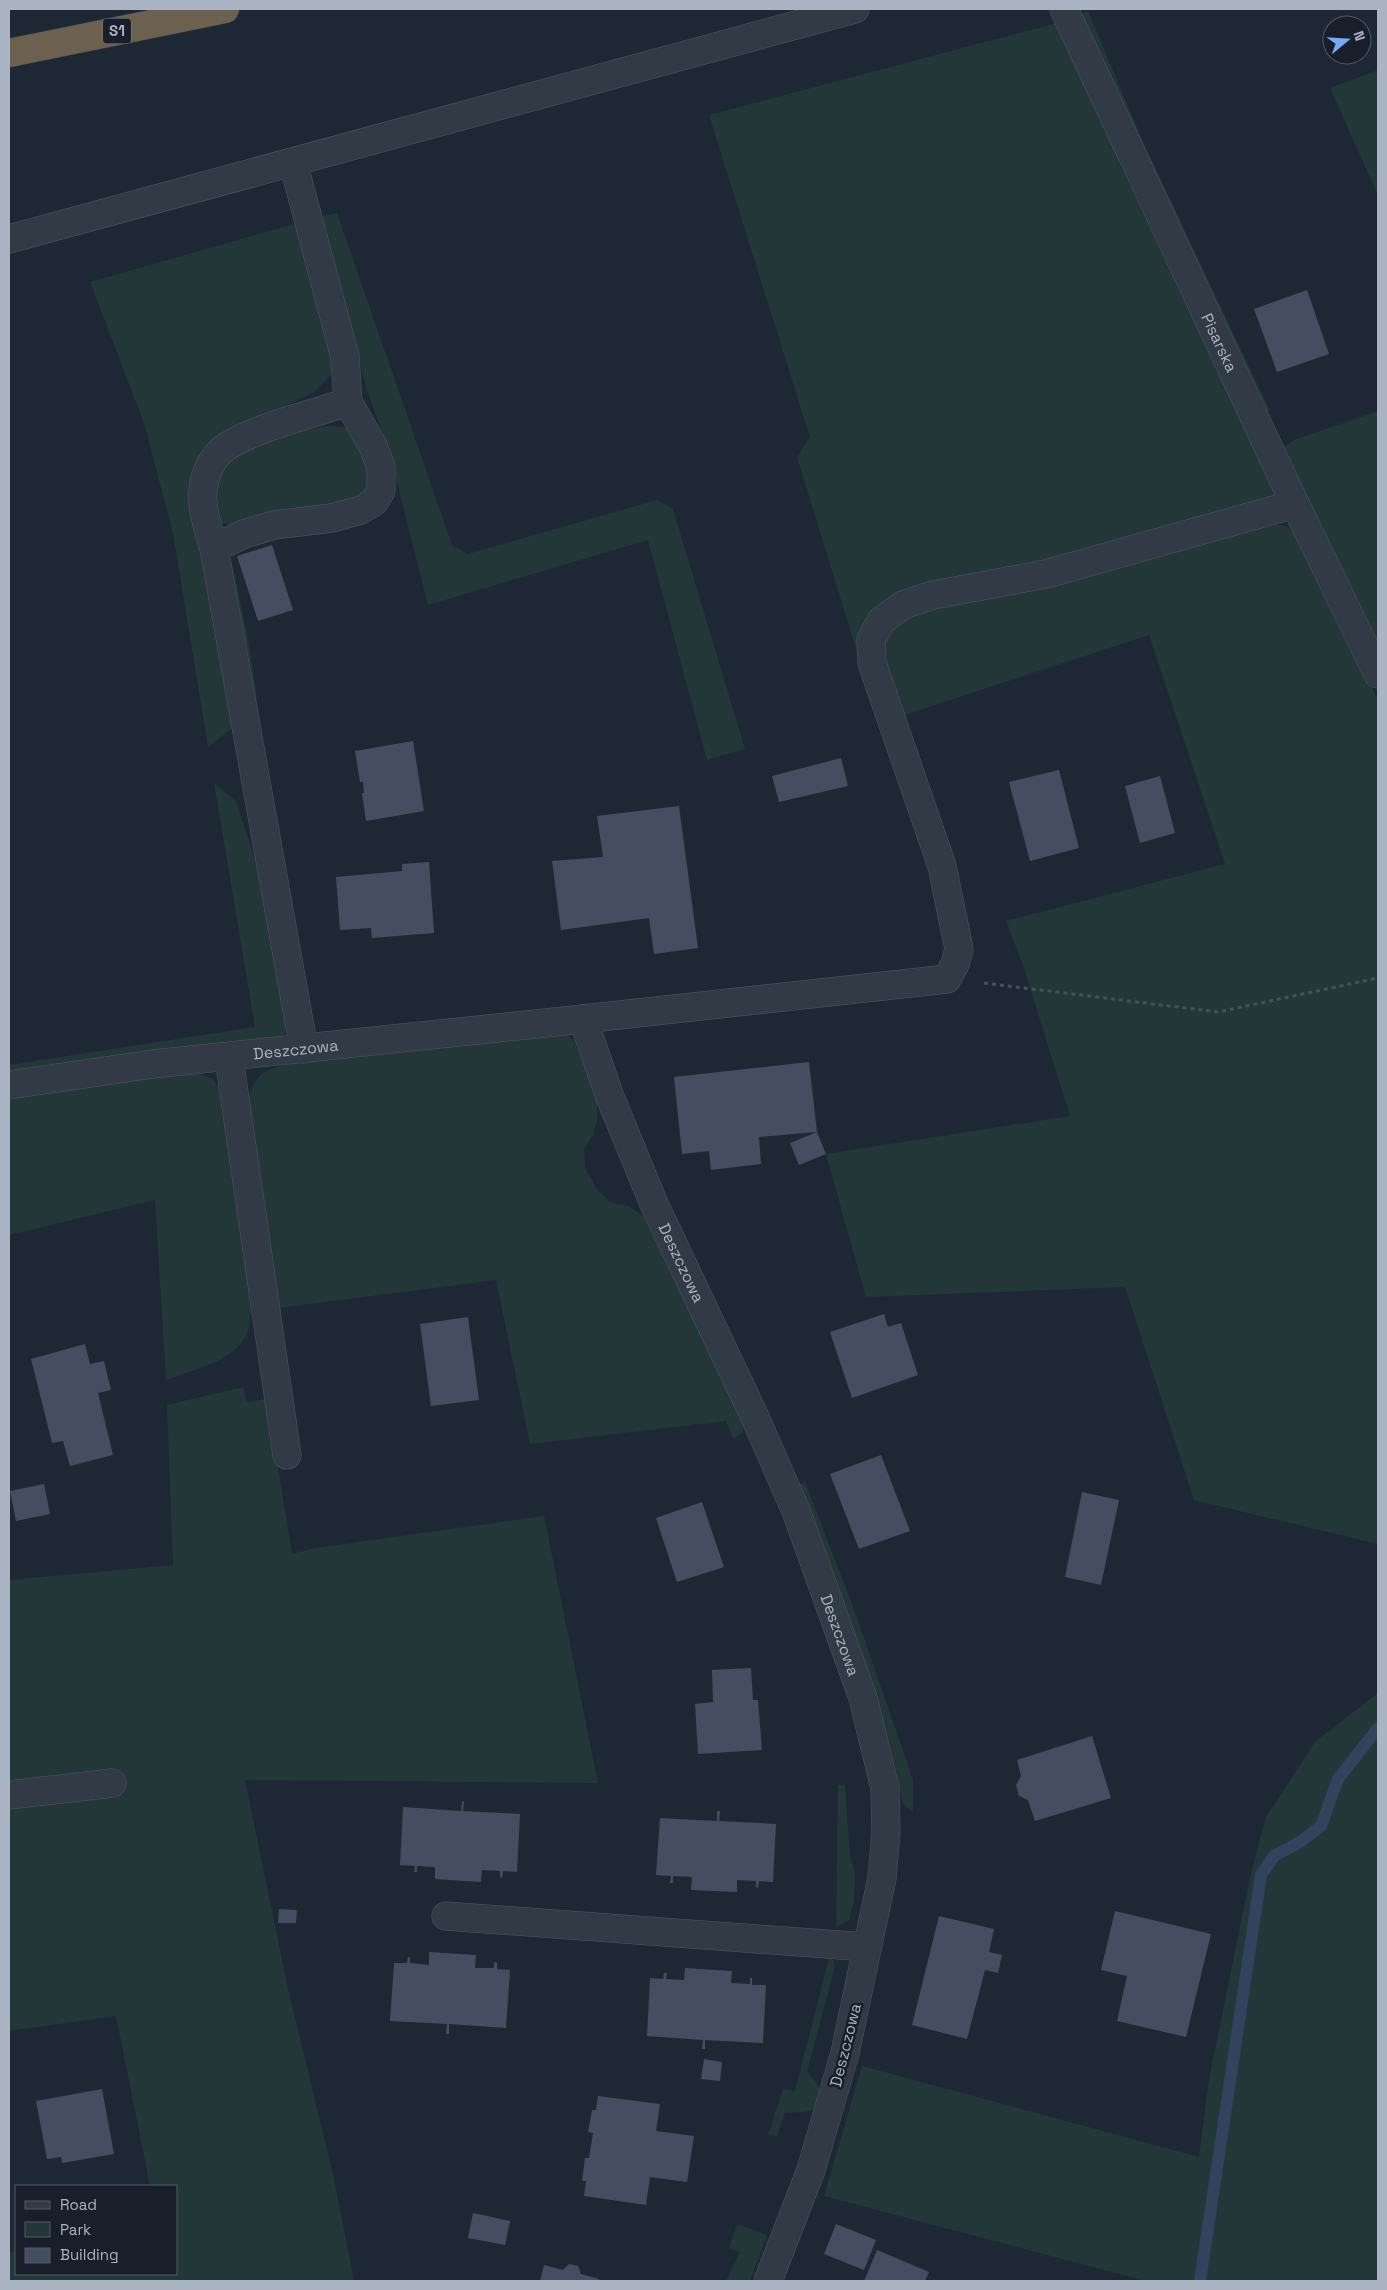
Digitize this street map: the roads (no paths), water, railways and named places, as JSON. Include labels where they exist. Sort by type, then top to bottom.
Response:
[{"type":"highway","name":"S1","points":[[9,53],[225,9]]},
{"type":"street","points":[[9,239],[855,9]]},
{"type":"street","name":"Pisarska","points":[[1064,9],[1295,504],[1378,674]]},
{"type":"street","points":[[214,548],[244,534],[274,525],[332,518],[361,510],[374,502],[381,491],[381,467],[373,446],[348,402],[346,357],[293,162]]},
{"type":"street","points":[[304,1048],[214,548],[206,522],[203,492],[209,468],[222,450],[243,438],[348,402]]},
{"type":"street","name":"Deszczowa","points":[[9,1085],[153,1064],[229,1058],[304,1048],[946,979],[955,964],[959,949],[957,932],[942,866],[872,663],[871,640],[881,621],[903,605],[932,595],[1046,574],[1295,504]]},
{"type":"street","name":"Deszczowa","points":[[583,1019],[610,1097],[654,1204],[754,1415],[796,1511],[863,1698],[885,1788],[886,1832],[882,1878],[845,2053],[811,2170],[768,2281]]},
{"type":"street","points":[[229,1058],[287,1455]]},
{"type":"street","points":[[9,1795],[112,1783]]},
{"type":"street","points":[[446,1916],[867,1947]]},
{"type":"waterway","points":[[1200,2281],[1261,1875],[1274,1856],[1300,1842],[1321,1826],[1338,1779],[1378,1728]]}]
